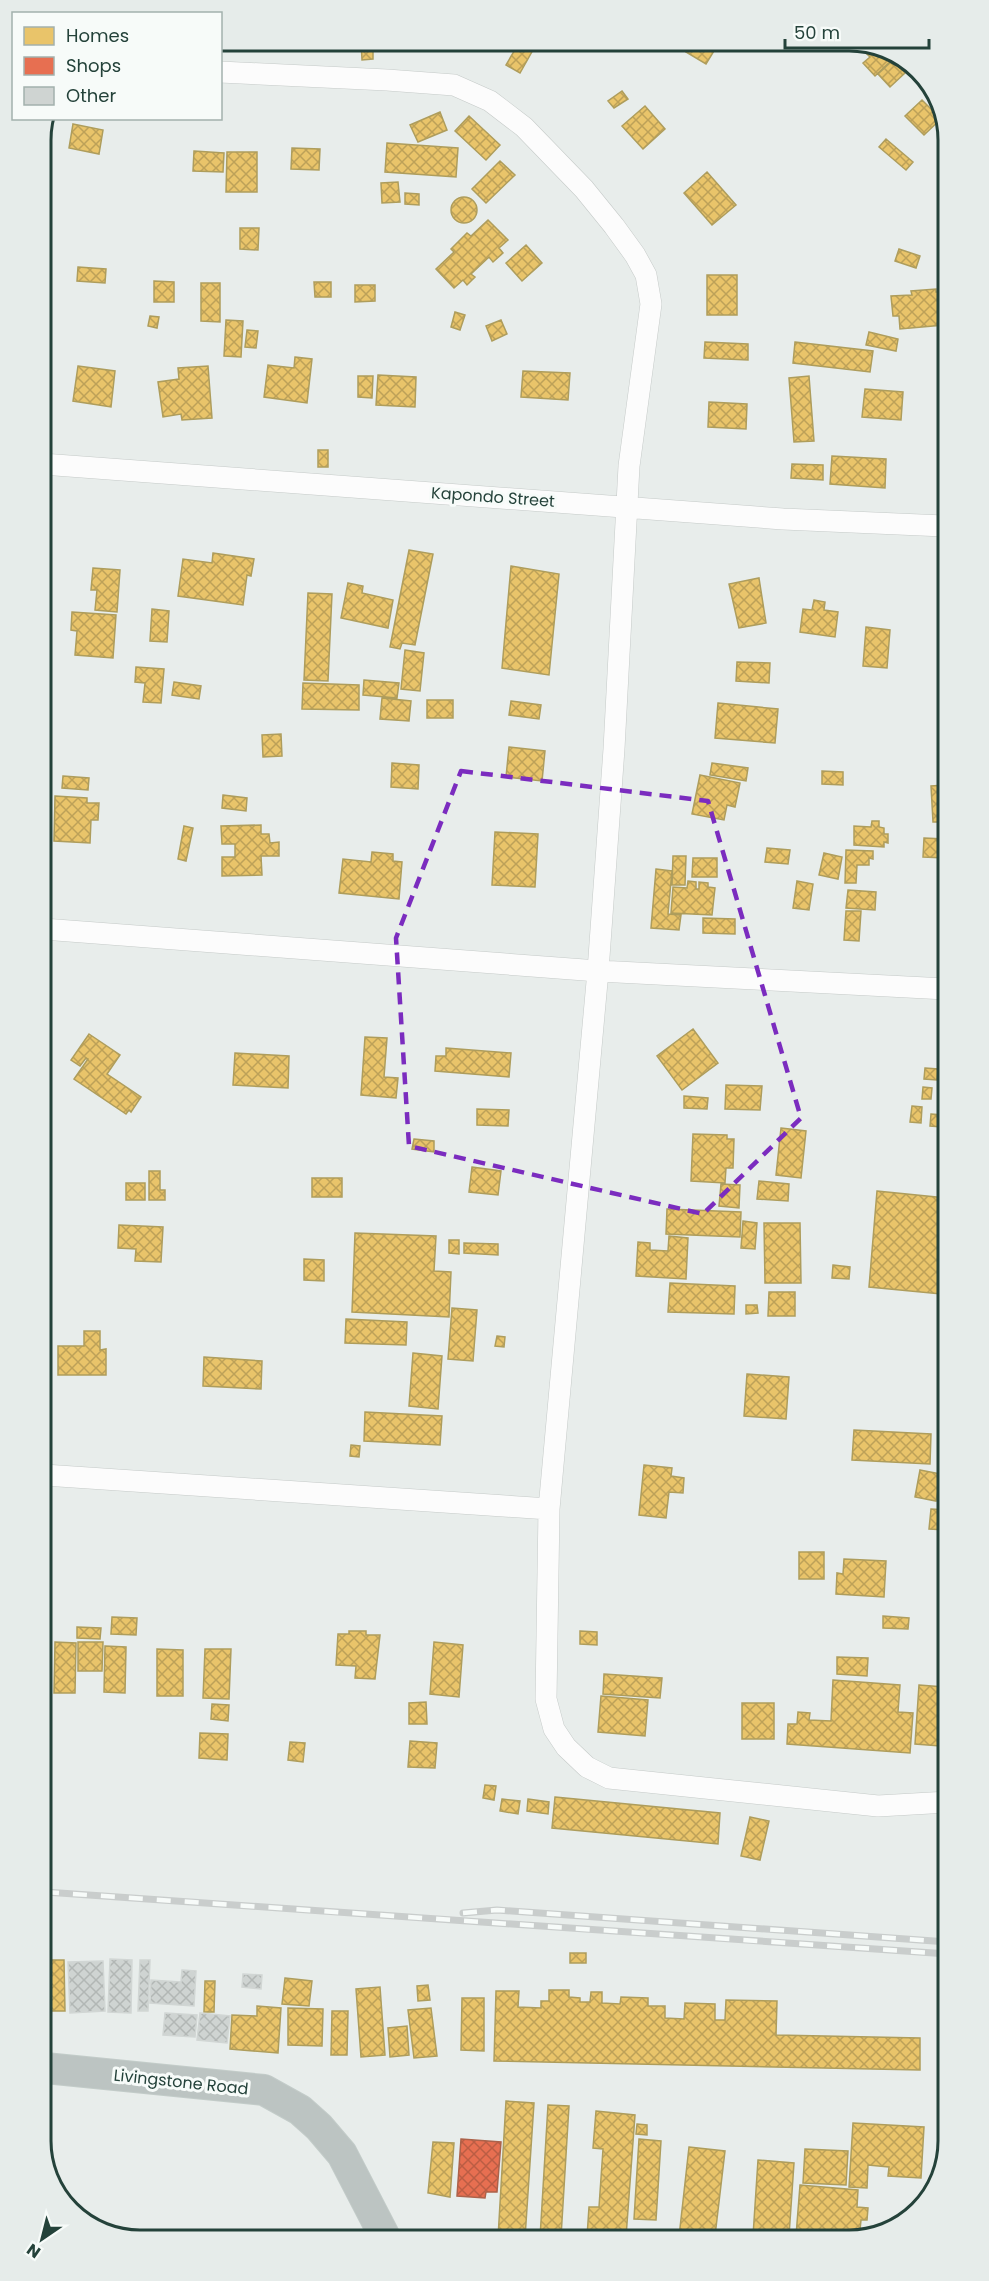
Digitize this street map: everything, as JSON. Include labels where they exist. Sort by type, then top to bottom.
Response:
[{"type":"highway","name":"Livingstone Road","points":[[51,2068],[264,2090],[300,2110],[319,2127],[342,2154],[381,2230]]},
{"type":"street","points":[[222,72],[454,85],[490,101],[524,127],[584,189],[635,255],[646,276],[651,304],[629,466],[614,749],[598,971],[549,1509],[546,1699],[554,1730],[566,1747],[587,1767],[609,1778],[878,1806],[938,1803]]},
{"type":"street","name":"Kapondo Street","points":[[51,465],[783,519],[938,526]]},
{"type":"street","points":[[51,930],[598,971],[938,989]]},
{"type":"street","points":[[51,1475],[549,1509]]},
{"type":"highlighted area","points":[[461,771],[708,801],[801,1118],[703,1214],[409,1146],[396,938]]},
{"type":"building: Homes","points":[[362,51],[373,51],[373,59],[362,60]]},
{"type":"building: Homes","points":[[514,51],[532,51],[520,73],[506,65]]},
{"type":"building: Homes","points":[[687,51],[714,51],[706,64]]},
{"type":"building: Homes","points":[[866,53],[890,61],[875,76],[863,63],[870,57]]},
{"type":"building: Homes","points":[[891,62],[905,73],[890,87],[878,74]]},
{"type":"building: Homes","points":[[622,91],[628,99],[614,108],[608,101]]},
{"type":"building: Homes","points":[[922,100],[933,111],[936,123],[924,135],[905,116]]},
{"type":"building: Homes","points":[[645,106],[665,129],[643,149],[622,126]]},
{"type":"building: Homes","points":[[440,112],[447,130],[418,142],[410,125]]},
{"type":"building: Homes","points":[[469,116],[500,145],[486,160],[455,131]]},
{"type":"building: Homes","points":[[73,124],[103,130],[99,154],[69,148]]},
{"type":"building: Homes","points":[[886,139],[913,162],[906,170],[879,147]]},
{"type":"building: Homes","points":[[387,143],[458,148],[456,177],[385,172]]},
{"type":"building: Homes","points":[[292,148],[320,149],[319,170],[291,169]]},
{"type":"building: Homes","points":[[194,151],[224,153],[223,172],[193,171]]},
{"type":"building: Homes","points":[[227,152],[257,152],[257,192],[226,192]]},
{"type":"building: Homes","points":[[500,161],[515,175],[486,203],[472,189]]},
{"type":"building: Homes","points":[[707,172],[736,205],[712,225],[684,193]]},
{"type":"building: Homes","points":[[398,182],[400,202],[382,203],[381,183]]},
{"type":"building: Homes","points":[[405,193],[419,194],[419,205],[405,204]]},
{"type":"building: Homes","points":[[464,197],[474,200],[477,210],[474,220],[464,223],[454,220],[451,210],[454,200]]},
{"type":"building: Homes","points":[[488,220],[508,240],[499,248],[503,253],[493,262],[489,257],[471,274],[475,277],[467,285],[463,280],[454,288],[436,269],[454,252],[451,249],[467,233],[471,236]]},
{"type":"building: Homes","points":[[240,228],[259,228],[258,250],[240,249]]},
{"type":"building: Homes","points":[[526,245],[542,263],[522,281],[506,263]]},
{"type":"building: Homes","points":[[899,249],[920,256],[916,268],[895,261]]},
{"type":"building: Homes","points":[[78,267],[106,269],[105,283],[77,281]]},
{"type":"building: Homes","points":[[707,275],[737,275],[737,315],[707,315]]},
{"type":"building: Homes","points":[[154,281],[174,282],[174,302],[154,302]]},
{"type":"building: Homes","points":[[314,282],[331,282],[331,297],[315,297]]},
{"type":"building: Homes","points":[[201,283],[220,283],[220,322],[201,321]]},
{"type":"building: Homes","points":[[355,285],[375,285],[375,301],[355,302]]},
{"type":"building: Homes","points":[[936,289],[938,292],[938,326],[900,329],[899,316],[893,316],[891,296],[912,295],[911,291]]},
{"type":"building: Homes","points":[[455,312],[465,315],[460,330],[451,327]]},
{"type":"building: Homes","points":[[150,316],[159,317],[157,328],[148,326]]},
{"type":"building: Homes","points":[[226,320],[243,321],[241,357],[224,356]]},
{"type":"building: Homes","points":[[501,320],[507,334],[492,341],[486,326]]},
{"type":"building: Homes","points":[[247,330],[258,331],[256,348],[245,347]]},
{"type":"building: Homes","points":[[869,332],[898,339],[896,351],[866,345]]},
{"type":"building: Homes","points":[[705,342],[748,344],[748,360],[704,358]]},
{"type":"building: Homes","points":[[795,342],[873,351],[870,372],[793,363]]},
{"type":"building: Homes","points":[[295,357],[312,359],[307,403],[264,397],[268,365],[294,368]]},
{"type":"building: Homes","points":[[78,366],[115,371],[111,407],[73,401]]},
{"type":"building: Homes","points":[[208,366],[212,418],[182,420],[181,414],[163,417],[158,382],[179,379],[178,368]]},
{"type":"building: Homes","points":[[523,371],[570,373],[568,400],[521,397]]},
{"type":"building: Homes","points":[[378,375],[416,377],[415,407],[376,405]]},
{"type":"building: Homes","points":[[358,376],[373,376],[372,398],[358,397]]},
{"type":"building: Homes","points":[[809,376],[814,441],[794,442],[789,378]]},
{"type":"building: Homes","points":[[865,389],[903,392],[901,420],[862,417]]},
{"type":"building: Homes","points":[[709,402],[747,404],[746,429],[708,427]]},
{"type":"building: Homes","points":[[318,450],[328,450],[328,467],[318,467]]},
{"type":"building: Homes","points":[[832,456],[886,459],[885,488],[830,484]]},
{"type":"building: Homes","points":[[792,464],[823,465],[823,480],[791,478]]},
{"type":"building: Homes","points":[[409,550],[433,554],[415,645],[402,643],[400,649],[390,647]]},
{"type":"building: Homes","points":[[213,553],[254,559],[251,576],[247,575],[243,605],[178,596],[183,559],[212,563]]},
{"type":"building: Homes","points":[[511,566],[559,574],[549,675],[502,668]]},
{"type":"building: Homes","points":[[93,568],[120,570],[117,612],[95,610],[97,590],[91,590]]},
{"type":"building: Homes","points":[[759,578],[766,623],[739,628],[729,584]]},
{"type":"building: Homes","points":[[348,583],[363,586],[362,593],[393,600],[388,628],[341,618]]},
{"type":"building: Homes","points":[[308,593],[332,594],[328,681],[304,680]]},
{"type":"building: Homes","points":[[814,600],[825,602],[824,610],[838,612],[835,637],[800,632],[803,609],[812,610]]},
{"type":"building: Homes","points":[[152,609],[169,611],[167,642],[150,641]]},
{"type":"building: Homes","points":[[72,612],[116,615],[113,658],[75,655],[77,631],[71,630]]},
{"type":"building: Homes","points":[[866,627],[890,630],[887,668],[863,666]]},
{"type":"building: Homes","points":[[405,650],[424,653],[420,691],[401,689]]},
{"type":"building: Homes","points":[[737,662],[770,663],[769,683],[736,681]]},
{"type":"building: Homes","points":[[136,667],[164,669],[161,703],[143,702],[145,683],[135,682]]},
{"type":"building: Homes","points":[[364,680],[399,683],[397,698],[363,695]]},
{"type":"building: Homes","points":[[174,682],[201,686],[199,699],[172,695]]},
{"type":"building: Homes","points":[[303,683],[359,685],[359,710],[302,709]]},
{"type":"building: Homes","points":[[382,698],[411,701],[409,721],[380,719]]},
{"type":"building: Homes","points":[[427,700],[453,700],[453,718],[427,718]]},
{"type":"building: Homes","points":[[511,701],[541,705],[539,719],[509,715]]},
{"type":"building: Homes","points":[[718,703],[778,709],[775,743],[715,738]]},
{"type":"building: Homes","points":[[281,734],[282,756],[263,757],[262,735]]},
{"type":"building: Homes","points":[[509,747],[545,751],[542,781],[506,777]]},
{"type":"building: Homes","points":[[392,763],[419,765],[418,789],[391,787]]},
{"type":"building: Homes","points":[[712,763],[748,768],[746,781],[710,775]]},
{"type":"building: Homes","points":[[822,771],[843,772],[843,785],[822,784]]},
{"type":"building: Homes","points":[[700,775],[740,783],[735,807],[727,805],[724,820],[692,814]]},
{"type":"building: Homes","points":[[63,776],[89,778],[88,790],[62,788]]},
{"type":"building: Homes","points":[[931,786],[938,786],[938,822],[933,822]]},
{"type":"building: Homes","points":[[223,795],[247,798],[246,811],[222,808]]},
{"type":"building: Homes","points":[[55,796],[87,798],[87,803],[99,803],[98,820],[91,820],[90,843],[54,841]]},
{"type":"building: Homes","points":[[872,821],[879,821],[879,827],[884,828],[884,834],[888,834],[888,843],[884,842],[884,847],[854,845],[854,826],[871,827]]},
{"type":"building: Homes","points":[[261,825],[261,834],[269,834],[270,843],[279,842],[279,856],[261,856],[262,875],[222,876],[222,857],[235,857],[235,844],[222,844],[221,826]]},
{"type":"building: Homes","points":[[184,826],[193,828],[186,861],[178,859]]},
{"type":"building: Homes","points":[[495,832],[538,834],[535,887],[492,885]]},
{"type":"building: Homes","points":[[924,838],[938,839],[938,858],[923,857]]},
{"type":"building: Homes","points":[[767,848],[790,850],[788,864],[765,862]]},
{"type":"building: Homes","points":[[846,850],[873,851],[873,859],[869,858],[869,865],[857,865],[856,883],[845,883]]},
{"type":"building: Homes","points":[[372,852],[393,854],[393,861],[402,862],[399,899],[339,893],[343,859],[371,862]]},
{"type":"building: Homes","points":[[824,853],[842,857],[838,879],[819,875]]},
{"type":"building: Homes","points":[[673,856],[686,856],[685,885],[672,885]]},
{"type":"building: Homes","points":[[693,858],[717,858],[717,877],[692,877]]},
{"type":"building: Homes","points":[[656,869],[672,871],[668,914],[681,915],[679,930],[651,928]]},
{"type":"building: Homes","points":[[688,881],[696,882],[696,889],[699,889],[699,882],[708,883],[708,887],[715,888],[712,915],[671,913],[673,887],[687,888]]},
{"type":"building: Homes","points":[[797,881],[813,884],[809,910],[793,908]]},
{"type":"building: Homes","points":[[848,890],[876,892],[875,910],[846,908]]},
{"type":"building: Homes","points":[[846,911],[861,911],[859,941],[844,940]]},
{"type":"building: Homes","points":[[703,918],[735,919],[735,934],[703,933]]},
{"type":"building: Homes","points":[[693,1029],[718,1063],[682,1090],[657,1056]]},
{"type":"building: Homes","points":[[89,1034],[120,1055],[107,1074],[141,1097],[131,1112],[129,1110],[126,1114],[74,1079],[88,1059],[86,1058],[80,1066],[71,1060]]},
{"type":"building: Homes","points":[[365,1037],[387,1038],[384,1077],[398,1078],[396,1098],[361,1095]]},
{"type":"building: Homes","points":[[446,1048],[511,1053],[509,1077],[435,1071],[436,1056],[446,1056]]},
{"type":"building: Homes","points":[[235,1053],[289,1056],[288,1088],[233,1085]]},
{"type":"building: Homes","points":[[925,1068],[938,1069],[937,1080],[924,1079]]},
{"type":"building: Homes","points":[[726,1085],[762,1086],[760,1110],[725,1109]]},
{"type":"building: Homes","points":[[923,1087],[932,1088],[931,1099],[922,1099]]},
{"type":"building: Homes","points":[[684,1096],[708,1098],[707,1109],[684,1108]]},
{"type":"building: Homes","points":[[912,1106],[922,1107],[921,1123],[910,1122]]},
{"type":"building: Homes","points":[[477,1109],[509,1110],[508,1126],[477,1125]]},
{"type":"building: Homes","points":[[931,1114],[938,1115],[938,1127],[930,1126]]},
{"type":"building: Homes","points":[[781,1128],[806,1131],[801,1178],[776,1175]]},
{"type":"building: Homes","points":[[693,1134],[727,1135],[727,1139],[734,1139],[733,1168],[726,1168],[725,1183],[691,1181]]},
{"type":"building: Homes","points":[[414,1139],[434,1141],[434,1152],[412,1149]]},
{"type":"building: Homes","points":[[472,1167],[501,1171],[498,1195],[469,1192]]},
{"type":"building: Homes","points":[[149,1171],[160,1171],[160,1190],[165,1190],[165,1200],[149,1200]]},
{"type":"building: Homes","points":[[312,1178],[342,1178],[342,1197],[312,1197]]},
{"type":"building: Homes","points":[[759,1181],[789,1184],[788,1201],[757,1199]]},
{"type":"building: Homes","points":[[126,1183],[145,1183],[145,1200],[126,1200]]},
{"type":"building: Homes","points":[[721,1184],[740,1185],[739,1208],[719,1206]]},
{"type":"building: Homes","points":[[877,1191],[938,1197],[938,1294],[869,1287]]},
{"type":"building: Homes","points":[[667,1209],[741,1212],[740,1237],[666,1234]]},
{"type":"building: Homes","points":[[743,1221],[757,1223],[755,1249],[741,1248]]},
{"type":"building: Homes","points":[[764,1223],[800,1223],[801,1283],[765,1283]]},
{"type":"building: Homes","points":[[119,1225],[163,1227],[161,1262],[135,1261],[136,1249],[118,1248]]},
{"type":"building: Homes","points":[[355,1233],[436,1236],[434,1271],[451,1272],[449,1317],[352,1312]]},
{"type":"building: Homes","points":[[669,1236],[688,1238],[686,1279],[636,1276],[638,1242],[650,1243],[650,1250],[668,1251]]},
{"type":"building: Homes","points":[[449,1240],[459,1240],[459,1254],[449,1253]]},
{"type":"building: Homes","points":[[464,1243],[498,1244],[498,1255],[464,1253]]},
{"type":"building: Homes","points":[[304,1259],[324,1260],[324,1281],[304,1280]]},
{"type":"building: Homes","points":[[833,1265],[850,1267],[849,1279],[832,1278]]},
{"type":"building: Homes","points":[[670,1283],[735,1286],[734,1314],[668,1312]]},
{"type":"building: Homes","points":[[769,1292],[795,1292],[795,1316],[768,1316]]},
{"type":"building: Homes","points":[[746,1305],[757,1305],[758,1313],[746,1314]]},
{"type":"building: Homes","points":[[452,1308],[477,1310],[473,1361],[448,1359]]},
{"type":"building: Homes","points":[[346,1319],[407,1322],[406,1345],[345,1343]]},
{"type":"building: Homes","points":[[84,1331],[100,1331],[100,1350],[106,1349],[106,1375],[58,1375],[58,1346],[84,1346]]},
{"type":"building: Homes","points":[[497,1336],[505,1337],[504,1347],[495,1346]]},
{"type":"building: Homes","points":[[413,1353],[442,1356],[438,1409],[409,1406]]},
{"type":"building: Homes","points":[[204,1357],[262,1361],[261,1389],[203,1386]]},
{"type":"building: Homes","points":[[747,1374],[789,1377],[786,1419],[744,1416]]},
{"type":"building: Homes","points":[[365,1412],[442,1416],[440,1445],[364,1441]]},
{"type":"building: Homes","points":[[854,1430],[931,1434],[930,1464],[852,1460]]},
{"type":"building: Homes","points":[[351,1445],[360,1446],[359,1457],[350,1456]]},
{"type":"building: Homes","points":[[644,1465],[672,1468],[671,1476],[684,1478],[683,1493],[669,1492],[666,1518],[639,1515]]},
{"type":"building: Homes","points":[[920,1470],[938,1473],[936,1501],[915,1497]]},
{"type":"building: Homes","points":[[931,1509],[938,1509],[938,1530],[929,1529]]},
{"type":"building: Homes","points":[[799,1552],[824,1552],[824,1579],[799,1579]]},
{"type":"building: Homes","points":[[844,1559],[886,1561],[884,1597],[836,1594],[837,1573],[843,1574]]},
{"type":"building: Homes","points":[[883,1616],[909,1618],[908,1629],[883,1628]]},
{"type":"building: Homes","points":[[112,1617],[137,1618],[136,1635],[111,1634]]},
{"type":"building: Homes","points":[[77,1627],[101,1628],[100,1639],[77,1638]]},
{"type":"building: Homes","points":[[349,1631],[366,1631],[366,1635],[380,1635],[375,1679],[355,1678],[356,1666],[336,1665],[338,1634],[349,1634]]},
{"type":"building: Homes","points":[[580,1631],[597,1632],[597,1645],[580,1644]]},
{"type":"building: Homes","points":[[55,1642],[76,1643],[75,1693],[54,1693]]},
{"type":"building: Homes","points":[[78,1642],[103,1642],[102,1671],[78,1671]]},
{"type":"building: Homes","points":[[434,1642],[463,1645],[459,1697],[430,1694]]},
{"type":"building: Homes","points":[[105,1646],[126,1647],[125,1693],[104,1692]]},
{"type":"building: Homes","points":[[157,1649],[183,1650],[183,1696],[157,1696]]},
{"type":"building: Homes","points":[[205,1649],[231,1649],[229,1699],[203,1698]]},
{"type":"building: Homes","points":[[837,1657],[868,1658],[867,1676],[837,1674]]},
{"type":"building: Homes","points":[[604,1674],[662,1678],[660,1698],[603,1694]]},
{"type":"building: Homes","points":[[833,1680],[900,1685],[898,1712],[913,1713],[910,1753],[787,1744],[788,1724],[797,1724],[798,1712],[810,1713],[809,1720],[831,1721]]},
{"type":"building: Homes","points":[[919,1685],[938,1687],[938,1746],[915,1744]]},
{"type":"building: Homes","points":[[601,1696],[648,1700],[645,1736],[598,1732]]},
{"type":"building: Homes","points":[[426,1702],[427,1724],[409,1724],[409,1703]]},
{"type":"building: Homes","points":[[742,1703],[774,1703],[774,1739],[742,1739]]},
{"type":"building: Homes","points":[[212,1704],[229,1705],[228,1721],[211,1719]]},
{"type":"building: Homes","points":[[200,1733],[228,1734],[227,1760],[199,1758]]},
{"type":"building: Homes","points":[[410,1741],[437,1743],[435,1768],[408,1767]]},
{"type":"building: Homes","points":[[290,1742],[305,1743],[303,1762],[288,1760]]},
{"type":"building: Homes","points":[[485,1785],[496,1786],[494,1800],[483,1798]]},
{"type":"building: Homes","points":[[555,1797],[720,1813],[718,1844],[552,1828]]},
{"type":"building: Homes","points":[[502,1799],[520,1801],[518,1814],[500,1811]]},
{"type":"building: Homes","points":[[528,1799],[549,1802],[548,1814],[527,1811]]},
{"type":"building: Homes","points":[[750,1817],[769,1821],[760,1860],[741,1856]]},
{"type":"building: Homes","points":[[570,1953],[586,1953],[586,1963],[570,1963]]},
{"type":"building: Homes","points":[[51,1960],[64,1960],[65,2011],[51,2011]]},
{"type":"building: Homes","points":[[285,1978],[312,1981],[309,2006],[282,2004]]},
{"type":"building: Homes","points":[[205,1981],[215,1981],[214,2012],[204,2012]]},
{"type":"building: Homes","points":[[428,1985],[430,2000],[418,2001],[417,1986]]},
{"type":"building: Homes","points":[[380,1987],[385,2055],[361,2057],[356,1989]]},
{"type":"building: Homes","points":[[549,1990],[569,1990],[569,1997],[580,1998],[580,2002],[590,2002],[591,1992],[602,1992],[602,2003],[620,2004],[621,1997],[648,1998],[648,2006],[665,2006],[665,2018],[684,2019],[685,2003],[715,2004],[715,2020],[725,2020],[726,2000],[777,2001],[776,2035],[920,2038],[920,2070],[494,2061],[496,1991],[519,1991],[518,2007],[541,2008],[541,2001],[549,2001]]},
{"type":"building: Homes","points":[[462,1998],[484,1998],[484,2051],[461,2050]]},
{"type":"building: Homes","points":[[257,2006],[281,2008],[278,2053],[230,2049],[232,2015],[257,2016]]},
{"type":"building: Homes","points":[[288,2008],[323,2009],[322,2046],[288,2045]]},
{"type":"building: Homes","points":[[431,2008],[437,2056],[414,2058],[408,2010]]},
{"type":"building: Homes","points":[[332,2011],[348,2011],[347,2055],[331,2055]]},
{"type":"building: Homes","points":[[407,2026],[409,2055],[390,2057],[388,2028]]},
{"type":"building: Homes","points":[[506,2101],[534,2103],[526,2230],[498,2230]]},
{"type":"building: Homes","points":[[548,2105],[569,2106],[561,2230],[540,2230]]},
{"type":"building: Homes","points":[[596,2111],[635,2115],[627,2230],[587,2230],[589,2207],[599,2207],[603,2149],[593,2148]]},
{"type":"building: Homes","points":[[853,2123],[924,2127],[921,2178],[888,2176],[889,2167],[868,2165],[867,2188],[849,2187]]},
{"type":"building: Homes","points":[[637,2124],[647,2125],[647,2135],[636,2134]]},
{"type":"building: Homes","points":[[639,2139],[661,2141],[656,2220],[634,2219]]},
{"type":"building: Homes","points":[[433,2142],[454,2143],[450,2197],[428,2193]]},
{"type":"building: Homes","points":[[689,2147],[725,2151],[716,2230],[680,2230]]},
{"type":"building: Homes","points":[[805,2149],[848,2151],[846,2185],[803,2183]]},
{"type":"building: Homes","points":[[758,2160],[794,2163],[789,2230],[753,2230]]},
{"type":"building: Homes","points":[[800,2185],[858,2190],[857,2207],[868,2208],[867,2220],[861,2220],[860,2229],[796,2230]]},
{"type":"building: Shops","points":[[461,2139],[501,2142],[497,2192],[486,2192],[485,2198],[457,2196]]},
{"type":"building: Other","points":[[110,1959],[132,1960],[131,2013],[108,2012]]},
{"type":"building: Other","points":[[140,1960],[150,1960],[148,2011],[138,2011]]},
{"type":"building: Other","points":[[103,1961],[105,2011],[70,2013],[68,1962]]},
{"type":"building: Other","points":[[182,1970],[196,1971],[194,2006],[150,2003],[151,1980],[181,1982]]},
{"type":"building: Other","points":[[243,1974],[262,1975],[261,1989],[242,1987]]},
{"type":"building: Other","points":[[165,2013],[197,2015],[195,2037],[163,2035]]},
{"type":"building: Other","points":[[200,2013],[230,2016],[227,2043],[197,2040]]},
{"type":"railway","points":[[51,1892],[938,1953]]},
{"type":"railway","points":[[463,1913],[497,1910],[938,1941]]}]
